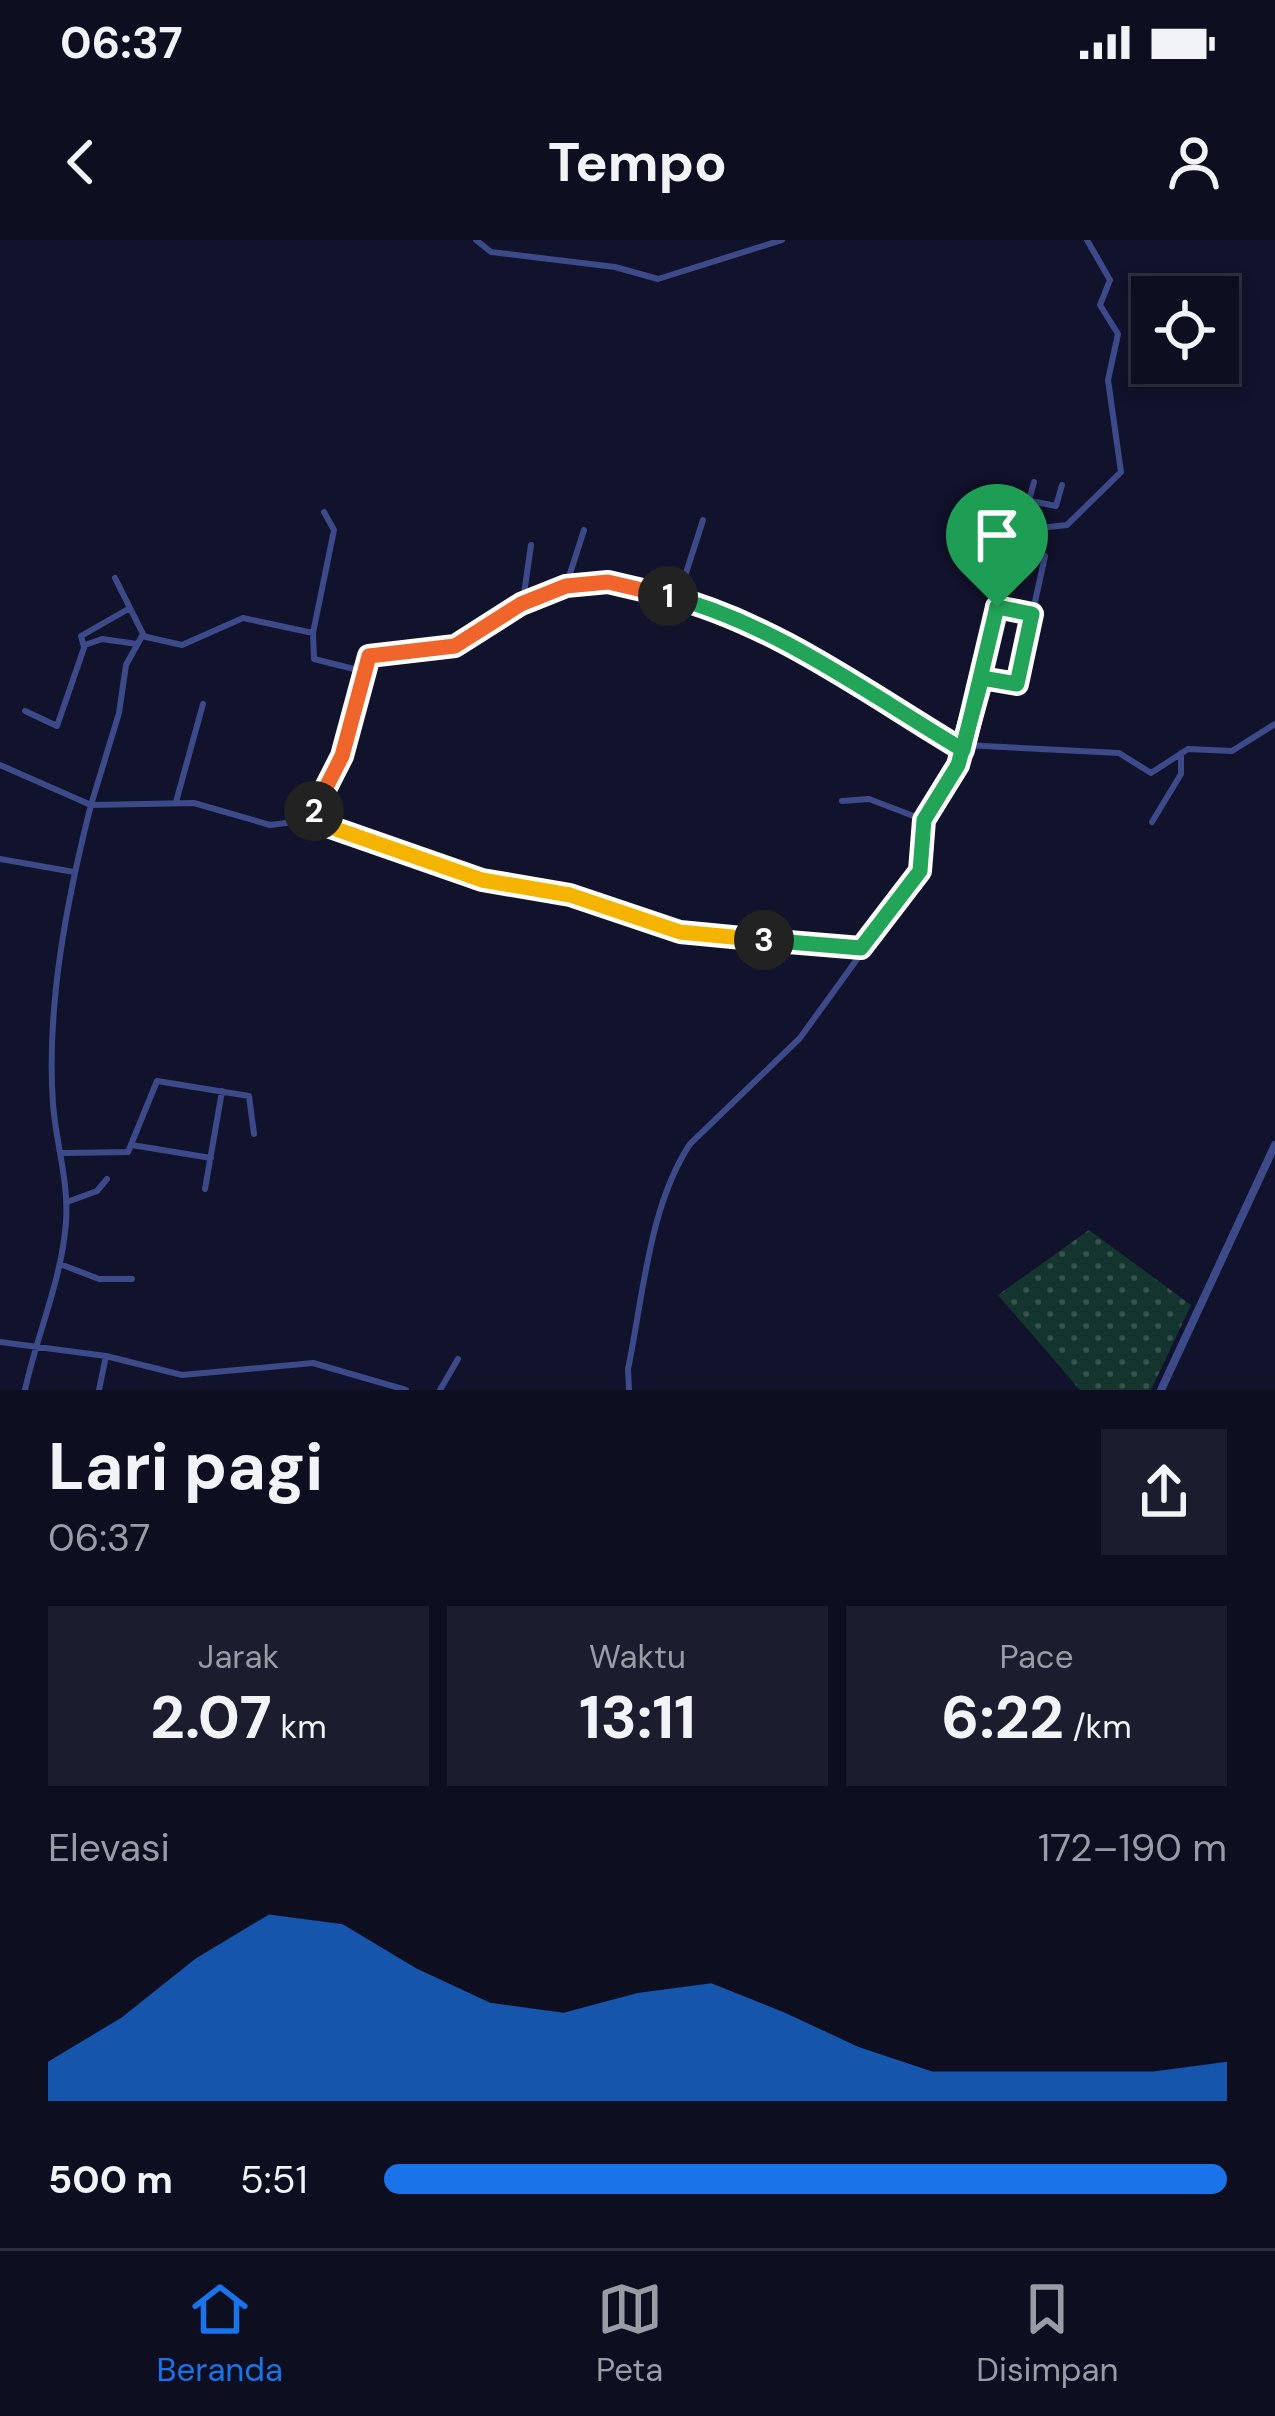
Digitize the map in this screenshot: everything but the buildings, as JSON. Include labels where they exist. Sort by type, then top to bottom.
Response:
[{"type":"street","points":[[476,240],[491,252],[615,267],[658,279],[782,240]]},
{"type":"street","points":[[1022,530],[1067,525],[1101,498],[1121,472],[1108,376],[1117,332],[1100,305],[1110,280],[1087,240]]},
{"type":"street","points":[[629,1390],[642,1304],[677,1165],[690,1144],[800,1039],[920,871],[924,820],[964,747],[1010,545],[1022,530],[1034,482]]},
{"type":"street","points":[[1031,501],[1057,506],[1062,485]]},
{"type":"street","points":[[324,512],[334,530],[314,633],[314,659],[362,671]]},
{"type":"street","points":[[678,598],[703,520]]},
{"type":"street","points":[[566,586],[584,530]]},
{"type":"street","points":[[521,604],[531,545]]},
{"type":"street","points":[[982,678],[1016,686],[1045,556]]},
{"type":"street","points":[[115,578],[143,636]]},
{"type":"street","points":[[310,820],[342,756],[369,656],[458,644],[521,604],[566,586],[608,582],[678,598],[776,639],[964,747],[1119,753],[1151,773],[1181,753],[1232,751],[1275,724]]},
{"type":"street","points":[[997,607],[1032,614]]},
{"type":"street","points":[[26,711],[59,725],[84,647],[81,636],[130,608]]},
{"type":"street","points":[[143,636],[182,646],[243,618],[314,633]]},
{"type":"street","points":[[25,1390],[60,1264],[67,1202],[53,1103],[58,992],[74,872],[119,713],[126,665],[143,636]]},
{"type":"street","points":[[84,647],[102,639],[137,644]]},
{"type":"street","points":[[176,802],[203,704]]},
{"type":"street","points":[[1152,822],[1181,774],[1181,753]]},
{"type":"street","points":[[0,765],[91,806],[146,808],[176,802],[204,805],[274,826],[310,820],[482,880],[570,895],[680,932],[861,948]]},
{"type":"street","points":[[842,802],[869,799],[924,820]]},
{"type":"street","points":[[0,860],[74,872]]},
{"type":"street","points":[[63,1153],[124,1153],[132,1145],[152,1083],[222,1091],[252,1100],[254,1134]]},
{"type":"street","points":[[206,1190],[222,1091]]},
{"type":"street","points":[[132,1145],[213,1159]]},
{"type":"street","points":[[1161,1390],[1275,1145]]},
{"type":"street","points":[[67,1202],[97,1192],[107,1179]]},
{"type":"street","points":[[60,1264],[98,1279],[133,1279]]},
{"type":"street","points":[[0,1342],[106,1356],[182,1375],[313,1363],[406,1390]]},
{"type":"street","points":[[99,1390],[106,1356]]},
{"type":"street","points":[[440,1390],[458,1359]]},
{"type":"green space","points":[[1089,1230],[1191,1305],[1151,1390],[1080,1390],[998,1295]]},
{"type":"route","points":[[622,584],[717,610],[796,650],[963,750],[997,607],[1032,614],[1017,684],[982,678],[965,745],[958,765],[924,820],[920,871],[861,948],[680,932],[570,895],[482,880],[310,820],[342,756],[369,656],[455,646],[521,604],[566,586],[622,584]]}]
